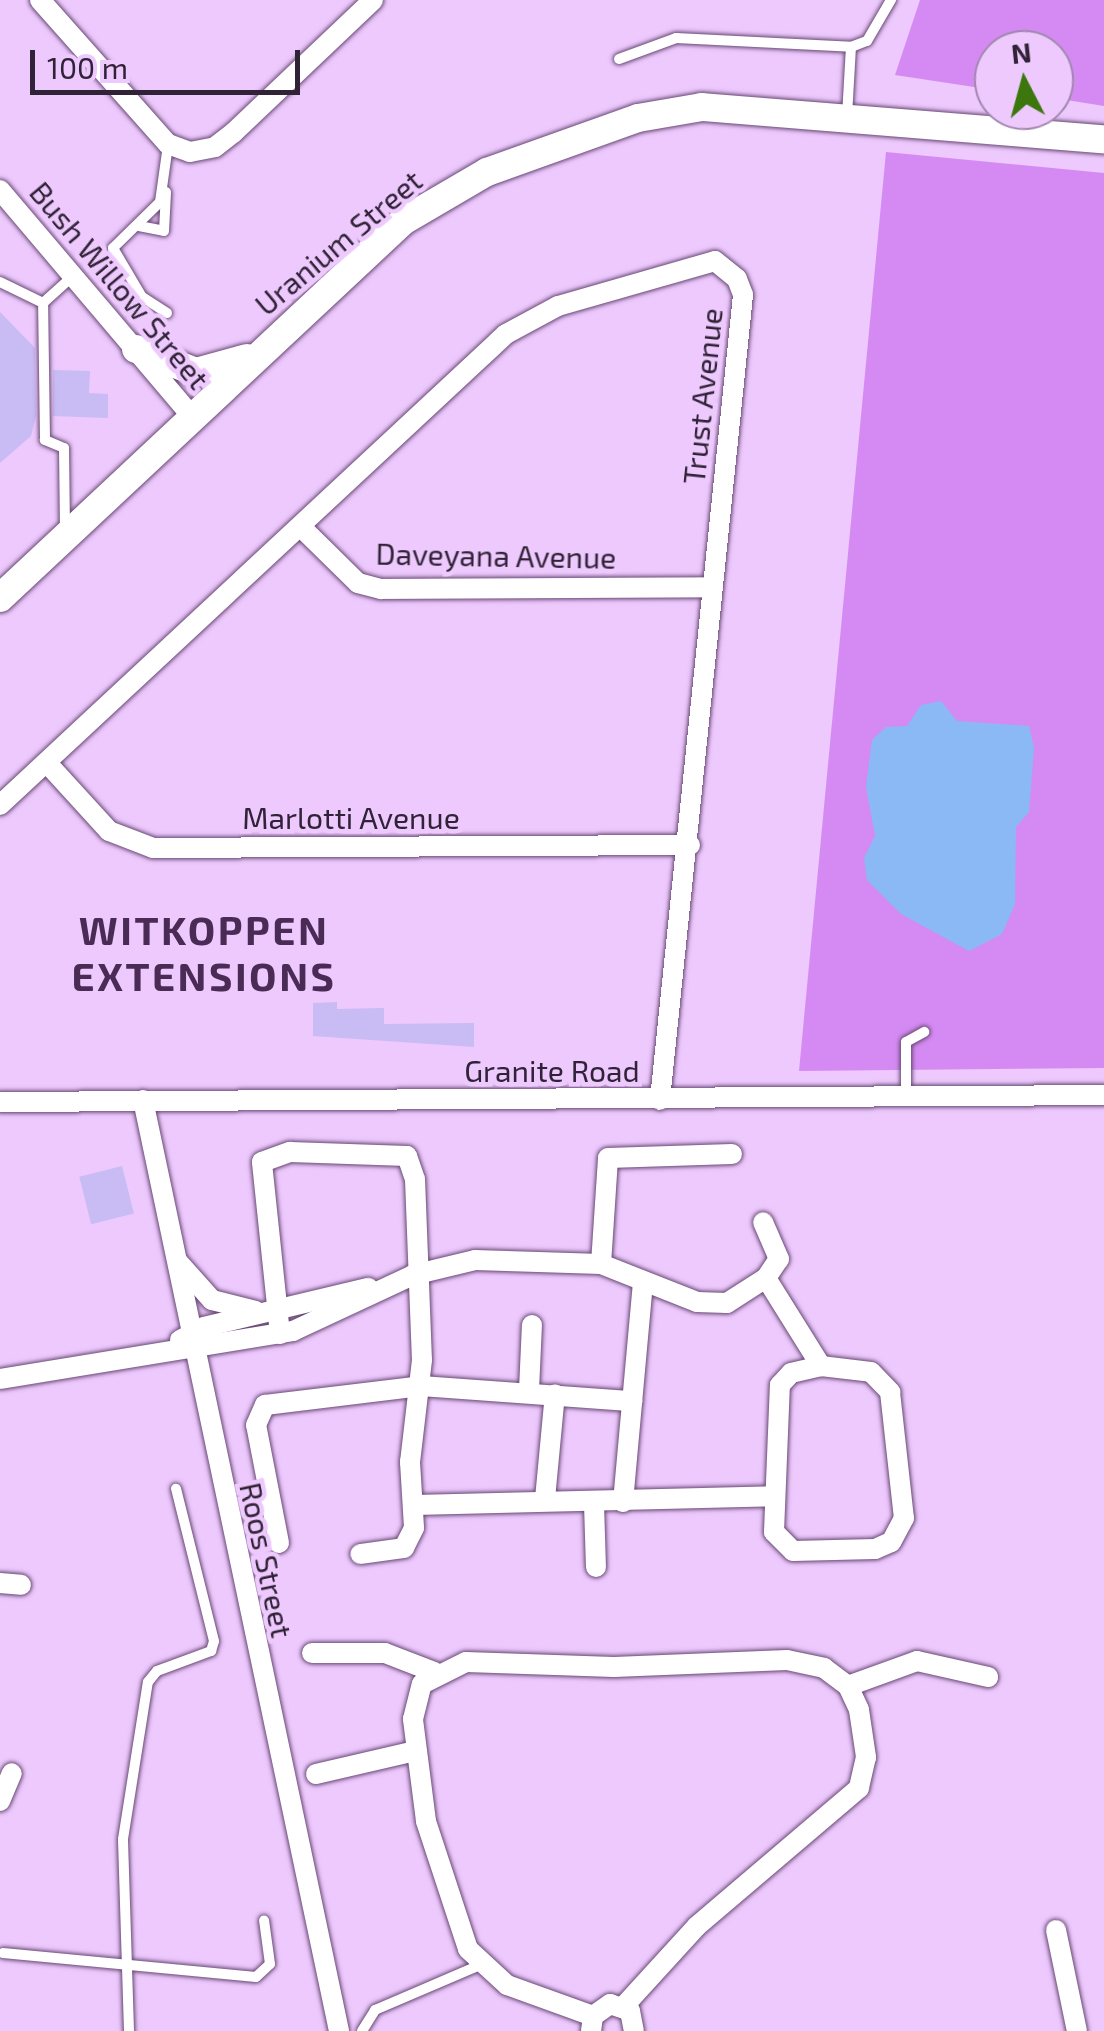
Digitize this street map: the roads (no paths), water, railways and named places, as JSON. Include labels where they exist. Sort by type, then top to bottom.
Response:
[{"type":"street","points":[[40,0],[168,144],[215,147],[373,0]]},
{"type":"street","name":"Uranium Street","points":[[0,598],[194,419],[262,350],[422,206],[551,146],[702,107],[1104,139]]},
{"type":"street","name":"Bush Willow Street","points":[[0,190],[194,419]]},
{"type":"street","name":"Trust Avenue","points":[[0,804],[518,327],[682,264],[714,261],[737,279],[743,294],[690,844],[660,1100]]},
{"type":"street","points":[[136,349],[196,372],[262,350]]},
{"type":"street","name":"Daveyana Avenue","points":[[301,528],[358,582],[381,589],[712,588]]},
{"type":"street","name":"Marlotti Avenue","points":[[47,763],[109,831],[138,846],[690,844]]},
{"type":"street","name":"Granite Road","points":[[0,1102],[1104,1095]]},
{"type":"street","name":"Roos Street","points":[[144,1100],[190,1343],[339,2031]]},
{"type":"street","points":[[280,1334],[270,1310],[260,1170],[278,1153],[407,1156],[415,1179],[404,1280],[421,1386],[410,1462],[414,1505],[404,1548],[360,1554]]},
{"type":"street","points":[[601,1264],[608,1158],[732,1154]]},
{"type":"street","points":[[190,1343],[270,1310],[520,1257],[601,1264],[643,1283],[714,1304],[738,1299],[766,1278],[780,1254],[762,1222]]},
{"type":"street","points":[[174,1256],[212,1300],[270,1310]]},
{"type":"street","points":[[766,1278],[821,1366]]},
{"type":"street","points":[[0,1379],[190,1343],[280,1334],[404,1280]]},
{"type":"street","points":[[623,1502],[643,1283]]},
{"type":"street","points":[[529,1390],[532,1324]]},
{"type":"street","points":[[821,1366],[871,1372],[890,1392],[903,1482],[900,1531],[875,1550],[793,1551],[774,1532],[780,1385],[791,1372],[821,1366]]},
{"type":"street","points":[[280,1543],[256,1425],[264,1404],[421,1386],[529,1390],[632,1401]]},
{"type":"street","points":[[545,1499],[556,1394]]},
{"type":"street","points":[[414,1505],[545,1499],[594,1504],[775,1496]]},
{"type":"street","points":[[594,1504],[596,1567]]},
{"type":"street","points":[[312,1653],[385,1653],[434,1672]]},
{"type":"street","points":[[786,1660],[824,1668],[848,1686],[866,1756],[852,1798],[736,1890],[624,2006],[606,2004],[592,2023],[507,1985],[480,1965],[435,1856],[416,1751],[416,1698],[434,1672],[466,1662],[614,1667],[786,1660]]},
{"type":"street","points":[[848,1686],[917,1661],[988,1677]]},
{"type":"street","points":[[316,1774],[416,1751]]},
{"type":"street","points":[[0,1801],[12,1773]]},
{"type":"street","points":[[1056,1930],[1077,2031]]},
{"type":"street","points":[[624,2006],[634,2031]]},
{"type":"lane","points":[[620,59],[676,38],[850,47],[867,41],[891,0]]},
{"type":"lane","points":[[847,117],[850,47]]},
{"type":"lane","points":[[139,226],[164,231],[168,144]]},
{"type":"lane","points":[[165,191],[139,226],[114,248],[114,260],[167,313]]},
{"type":"lane","points":[[64,540],[64,448],[44,440],[43,303],[75,275]]},
{"type":"lane","points":[[0,282],[43,303]]},
{"type":"lane","points":[[906,1097],[906,1042],[924,1032]]},
{"type":"lane","points":[[129,2031],[131,1968],[123,1839],[148,1682],[157,1671],[210,1651],[214,1641],[176,1488]]},
{"type":"lane","points":[[3,1953],[131,1968],[261,1976],[270,1964],[264,1920]]},
{"type":"lane","points":[[362,2031],[375,2010],[480,1965]]},
{"type":"water","points":[[941,701],[957,721],[1029,726],[1034,748],[1029,812],[1016,827],[1015,904],[1002,934],[969,951],[901,914],[867,880],[864,858],[875,836],[866,787],[872,740],[886,727],[907,726],[921,705]]},
{"type":"district","name":"WITKOPPEN EXTENSIONS","points":[[204,952]]}]
